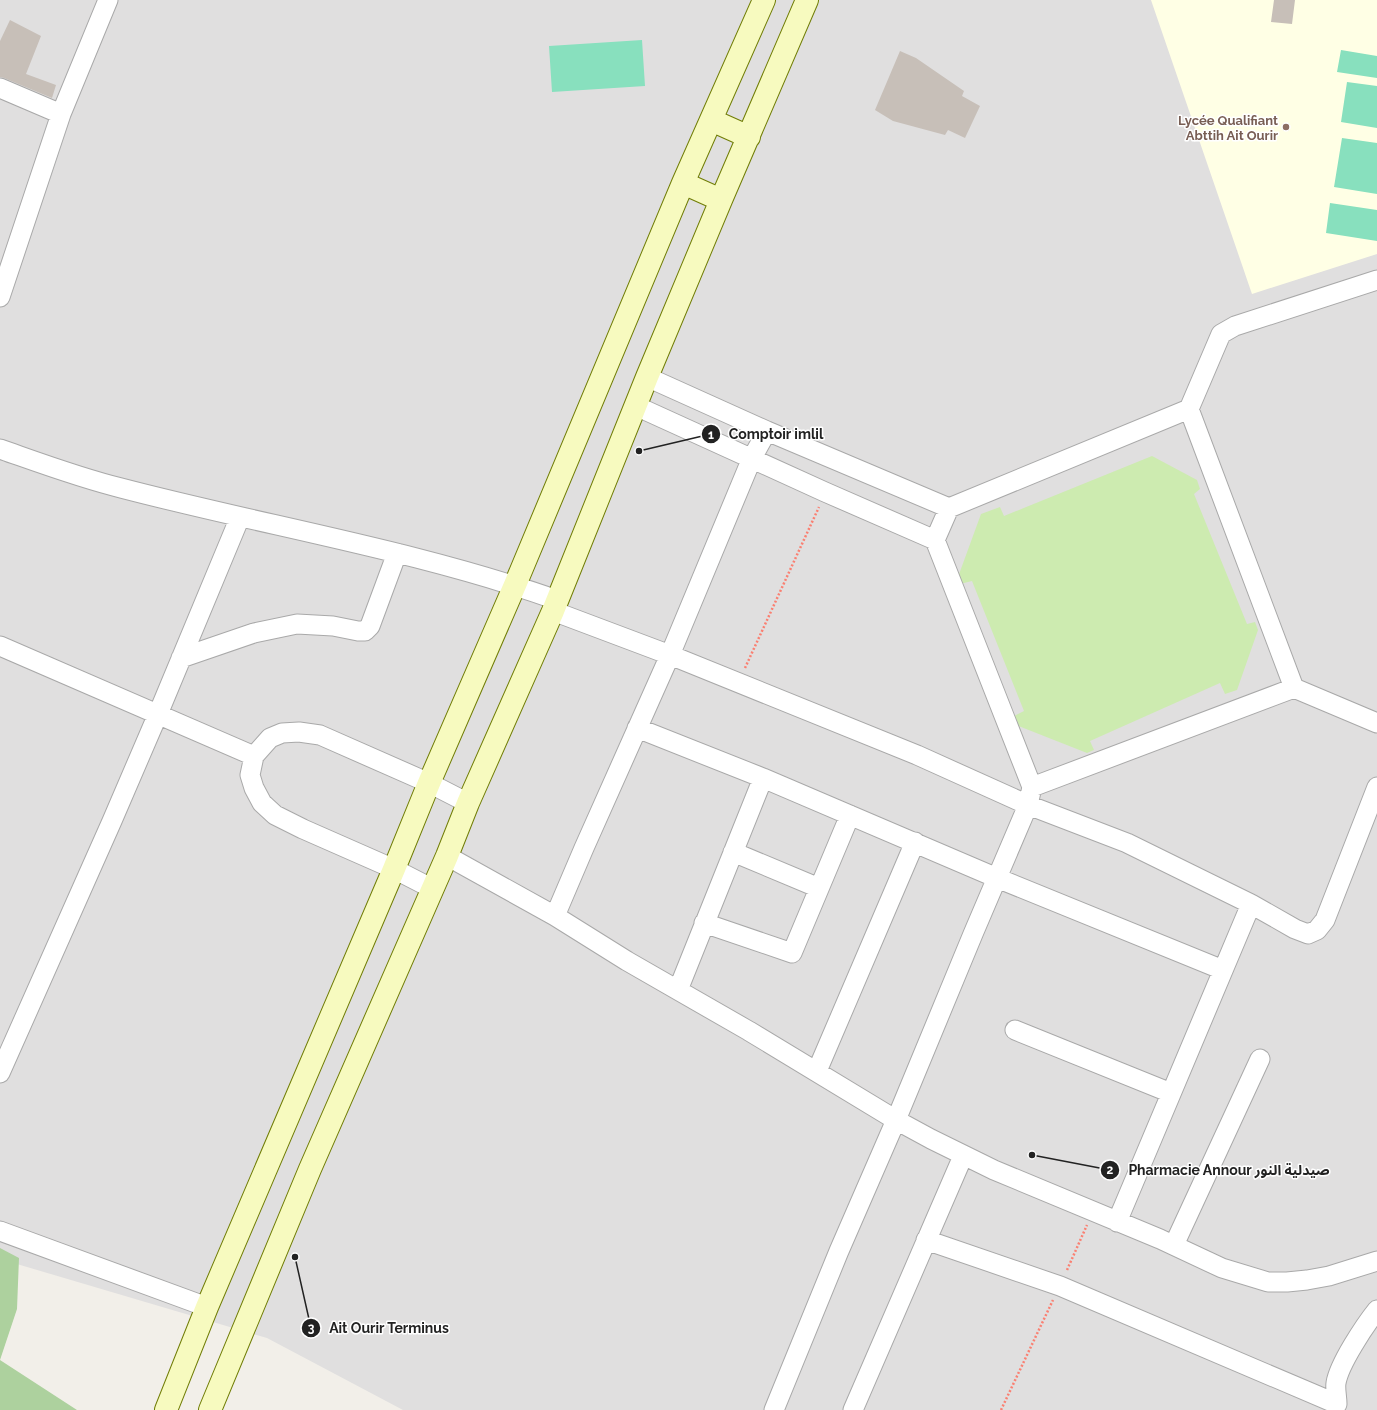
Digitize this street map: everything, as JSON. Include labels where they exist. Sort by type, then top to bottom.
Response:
[{"type":"main road","points":[[166,1410],[208,1307],[394,869],[428,783],[515,585],[683,183],[764,0]]},
{"type":"main road","points":[[210,1410],[310,1169],[433,889],[468,804],[586,532],[647,377],[807,0]]},
{"type":"main road","points":[[711,120],[749,137]]},
{"type":"main road","points":[[683,183],[721,200]]},
{"type":"street","points":[[0,297],[61,114],[108,0]]},
{"type":"street","points":[[0,88],[61,114]]},
{"type":"street","points":[[1294,688],[1189,409],[1221,334],[1235,326],[1377,280]]},
{"type":"street","points":[[647,377],[767,431],[949,508]]},
{"type":"street","points":[[636,406],[935,540]]},
{"type":"street","points":[[774,1410],[1030,796],[935,540],[949,508],[1189,409]]},
{"type":"street","points":[[555,916],[670,655],[752,458],[767,431]]},
{"type":"street","points":[[0,449],[119,488],[397,553],[515,585],[555,605],[670,655],[918,755],[1030,796],[1251,904],[1295,929],[1308,934],[1317,930],[1325,920],[1377,787]]},
{"type":"street","points":[[0,1073],[112,822],[240,517]]},
{"type":"street","points":[[181,658],[254,633],[297,624],[333,626],[365,631],[370,626],[397,553]]},
{"type":"street","points":[[0,646],[254,756]]},
{"type":"street","points":[[1030,796],[1294,688],[1377,723]]},
{"type":"street","points":[[637,728],[763,778],[997,878],[1223,970]]},
{"type":"street","points":[[433,889],[394,869],[275,815],[262,803],[254,788],[250,774],[254,756],[270,738],[282,733],[299,732],[320,735],[428,783],[468,804]]},
{"type":"street","points":[[678,990],[763,778]]},
{"type":"street","points":[[704,923],[792,953],[850,815]]},
{"type":"street","points":[[817,1071],[915,842]]},
{"type":"street","points":[[733,852],[819,888]]},
{"type":"street","points":[[447,856],[555,916],[817,1071],[896,1120],[963,1156],[1092,1212],[1174,1245],[1222,1268],[1268,1282],[1287,1282],[1329,1276],[1377,1261]]},
{"type":"street","points":[[1117,1222],[1251,904]]},
{"type":"street","points":[[1016,1030],[1171,1093]]},
{"type":"street","points":[[1174,1245],[1260,1059]]},
{"type":"street","points":[[852,1410],[963,1156]]},
{"type":"street","points":[[0,1231],[208,1307]]},
{"type":"street","points":[[926,1240],[1060,1286],[1337,1404],[1336,1382],[1344,1361],[1369,1320],[1377,1310]]},
{"type":"path","points":[[738,682],[825,492]]},
{"type":"path","points":[[1001,1410],[1060,1286],[1092,1212]]},
{"type":"shaded area","points":[[0,0],[1377,0],[1377,1410],[403,1410],[267,1338],[0,1259]]},
{"type":"shaded area","name":"Lycée Qualifiant Abttih Ait Ourir","points":[[1151,0],[1377,0],[1377,254],[1252,294]]},
{"type":"green space","points":[[642,40],[645,86],[552,92],[549,46]]},
{"type":"green space","points":[[1341,50],[1377,56],[1377,78],[1337,72]]},
{"type":"green space","points":[[1347,82],[1377,86],[1377,128],[1341,122]]},
{"type":"green space","points":[[1342,138],[1377,143],[1377,194],[1334,187]]},
{"type":"green space","points":[[1330,203],[1377,210],[1377,241],[1326,233]]},
{"type":"green space","points":[[1152,456],[1197,480],[1200,489],[1194,494],[1247,624],[1255,622],[1258,630],[1237,690],[1225,694],[1220,683],[1090,741],[1094,750],[1087,753],[1016,725],[1012,717],[1024,711],[972,581],[960,584],[958,577],[981,514],[1000,507],[1004,516]]},
{"type":"green space","points":[[0,1248],[19,1258],[17,1309],[0,1360]]},
{"type":"green space","points":[[0,1360],[77,1410],[0,1410]]},
{"type":"building","points":[[1274,0],[1295,0],[1292,24],[1271,22]]},
{"type":"building","points":[[10,20],[41,36],[26,74],[56,85],[52,98],[0,77],[0,41]]},
{"type":"building","points":[[900,51],[916,58],[964,91],[962,96],[980,106],[965,138],[948,130],[945,135],[893,121],[875,110]]},
{"type":"place","name":"Lycée Qualifiant Abttih Ait Ourir","points":[[1286,127]]},
{"type":"place","name":"Comptoir imlil","points":[[639,451]]},
{"type":"place","name":"Pharmacie Annour صيدلية النور","points":[[1032,1155]]},
{"type":"place","name":"Ait Ourir Terminus","points":[[295,1257]]}]
